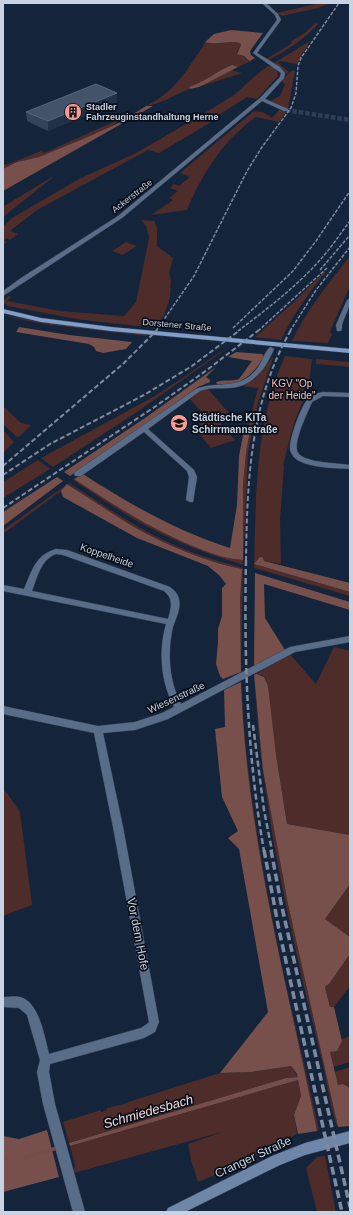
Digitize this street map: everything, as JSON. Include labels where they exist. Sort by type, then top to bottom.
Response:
[{"type":"main road","name":"Dorstener Straße","points":[[3,311],[52,322],[111,329],[350,351]]},
{"type":"main road","name":"Dorstener Straße","points":[[3,318],[45,327],[87,332],[350,357]]},
{"type":"street","name":"Ackerstraße","points":[[3,294],[23,279],[120,217],[262,99],[283,75],[281,70],[255,53],[279,20],[277,15],[264,3]]},
{"type":"street","points":[[262,99],[286,110]]},
{"type":"street","points":[[339,330],[339,325],[350,300]]},
{"type":"street","points":[[78,474],[201,388],[208,386],[231,386],[249,380],[267,360],[270,350]]},
{"type":"street","points":[[350,395],[327,394],[312,398],[309,401],[294,447],[294,452],[298,457],[306,461],[350,467]]},
{"type":"street","points":[[144,429],[190,470],[193,477],[190,500]]},
{"type":"street","name":"Koppelheide","points":[[27,593],[46,555],[54,551],[64,552],[167,589],[173,595],[175,600],[165,658],[170,692],[179,709]]},
{"type":"street","points":[[3,588],[170,622]]},
{"type":"street","name":"Wiesenstraße","points":[[3,710],[98,730],[135,726],[152,721],[179,709],[293,649],[350,639]]},
{"type":"street","name":"Vor dem Hofe","points":[[46,1060],[144,1033],[151,1028],[154,1022],[118,827],[98,730]]},
{"type":"street","points":[[3,1002],[15,1002],[27,1006],[30,1012],[46,1060],[43,1072],[57,1134],[79,1212]]},
{"type":"street","name":"Cranger Straße","points":[[172,1212],[290,1154],[319,1144],[350,1137]]},
{"type":"green space","points":[[320,3],[331,3],[318,8],[282,16],[277,13]]},
{"type":"green space","points":[[315,23],[318,24],[295,44],[269,60],[264,58],[268,58],[292,43],[290,42],[306,32]]},
{"type":"green space","points":[[310,41],[297,64],[280,61],[278,63],[289,72],[287,74],[274,63]]},
{"type":"green space","points":[[205,42],[240,43],[241,45],[237,52],[251,61],[238,67],[232,65],[226,67],[189,87],[190,89],[163,101],[146,106],[161,97],[178,81],[200,52]]},
{"type":"green space","points":[[270,65],[277,70],[278,76],[257,99],[247,97],[211,120],[213,121],[159,153],[148,150],[37,210],[10,231],[18,234],[10,240],[7,238],[4,240],[7,242],[3,245],[3,227],[12,218],[79,179],[138,152],[203,114],[234,95],[262,70]]},
{"type":"green space","points":[[231,70],[242,73],[199,87]]},
{"type":"green space","points":[[291,71],[295,71],[288,109],[270,101],[280,96],[285,84],[281,81]]},
{"type":"green space","points":[[282,109],[287,111],[279,122],[256,117],[234,136],[215,158],[200,183],[187,210],[151,215],[173,200],[169,198],[178,191],[170,188],[174,184],[179,186],[190,177],[180,173],[254,111],[263,112],[272,118],[279,110]]},
{"type":"green space","points":[[131,114],[110,127],[63,148],[39,157],[17,162],[3,169],[3,164],[6,165],[41,151],[44,153]]},
{"type":"green space","points":[[53,177],[3,217],[4,206]]},
{"type":"green space","points":[[141,220],[154,221],[157,227],[157,246],[173,258],[169,273],[171,280],[170,297],[164,316],[155,328],[76,319],[8,306],[4,303],[4,300],[9,296],[11,297],[7,301],[60,311],[124,316],[136,302],[149,238],[146,226]]},
{"type":"green space","points":[[126,242],[137,246],[122,255],[112,251]]},
{"type":"green space","points":[[350,256],[350,286],[331,329],[330,333],[332,334],[328,343],[292,341],[311,307]]},
{"type":"green space","points":[[325,271],[326,272],[296,313],[281,340],[255,337],[297,299]]},
{"type":"green space","points":[[3,315],[52,324],[147,335],[51,325]]},
{"type":"green space","points":[[222,352],[137,412],[53,467],[41,458],[153,397]]},
{"type":"green space","name":"KGV \"Op der Heide\"","points":[[285,356],[312,359],[308,389],[294,423],[283,465],[280,519],[281,564],[264,561],[263,558],[254,564],[255,513],[259,459],[268,407],[275,381]]},
{"type":"green space","points":[[272,358],[258,403],[248,453],[243,565],[212,555],[172,539],[150,528],[73,480],[74,479],[130,515],[196,548],[216,555],[243,560],[243,485],[250,431],[244,430],[249,429],[248,427],[258,388],[243,385],[256,378]]},
{"type":"green space","points":[[316,359],[350,362],[350,367],[316,364]]},
{"type":"green space","points":[[207,388],[229,413],[209,420],[190,399],[201,390]]},
{"type":"green space","points":[[3,406],[21,423],[31,425],[20,436],[17,437],[3,424]]},
{"type":"green space","points":[[216,418],[235,440],[211,448],[193,426]]},
{"type":"green space","points":[[3,430],[14,442],[3,453]]},
{"type":"green space","points":[[38,460],[50,469],[3,498],[3,482]]},
{"type":"green space","points":[[69,483],[118,515],[157,537],[197,554],[243,568],[241,671],[240,600],[242,569],[199,557],[155,538],[129,524],[68,484],[61,491],[3,534],[3,530]]},
{"type":"green space","points":[[254,564],[350,592],[350,596],[254,568]]},
{"type":"green space","points":[[334,647],[350,651],[350,835],[287,824],[266,680],[262,675],[254,675],[290,654],[316,684]]},
{"type":"green space","points":[[241,682],[245,739],[260,852],[270,908],[319,1130],[317,1131],[269,905],[253,819],[242,723]]},
{"type":"green space","points":[[255,687],[263,770],[288,904],[338,1127],[289,922],[271,828],[264,781]]},
{"type":"green space","points":[[3,790],[7,793],[20,812],[32,905],[3,916]]},
{"type":"green space","points":[[350,884],[350,937],[325,919]]},
{"type":"green space","points":[[350,954],[350,986],[334,1007],[330,1007],[325,987],[329,984]]},
{"type":"green space","points":[[350,1036],[350,1062],[333,1067],[330,1052],[337,1051],[342,1039]]},
{"type":"green space","points":[[291,1066],[298,1077],[286,1078],[69,1143],[63,1122],[101,1110],[101,1112],[107,1110],[107,1108],[128,1103],[220,1073],[251,1072]]},
{"type":"green space","points":[[350,1067],[350,1088],[343,1084],[338,1085],[334,1072]]},
{"type":"green space","points":[[298,1080],[301,1096],[294,1115],[297,1134],[238,1166],[198,1182],[188,1144],[222,1132],[74,1173],[75,1165],[70,1146]]},
{"type":"green space","points":[[325,1156],[336,1212],[317,1212],[306,1168],[317,1157]]},
{"type":"shaded area","points":[[231,30],[263,33],[250,51],[251,55],[255,58],[250,61],[244,56],[237,54],[241,45],[240,43],[205,42],[214,34]]},
{"type":"shaded area","points":[[232,65],[238,67],[199,87],[190,89],[189,87]]},
{"type":"shaded area","points":[[146,106],[153,106],[3,191],[3,169],[17,162],[39,157],[83,139],[121,122]]},
{"type":"shaded area","points":[[19,327],[69,335],[132,342],[126,349],[103,353],[96,351],[94,347],[89,344],[16,332]]},
{"type":"shaded area","points":[[236,352],[262,354],[264,356],[256,369],[245,378],[232,384],[217,384],[216,382],[219,381],[239,379],[252,361],[228,357]]},
{"type":"shaded area","points":[[216,367],[206,377],[210,380],[210,382],[198,387],[140,429],[70,476],[64,472],[145,418]]},
{"type":"shaded area","points":[[244,430],[250,431],[243,485],[243,560],[216,555],[196,548],[160,531],[130,515],[74,479],[83,474],[154,516],[210,541],[230,548],[237,505],[239,456]]},
{"type":"shaded area","points":[[57,477],[63,481],[3,526],[3,512]]},
{"type":"shaded area","points":[[67,484],[129,524],[155,538],[199,557],[242,569],[240,600],[241,672],[223,679],[220,676],[216,664],[218,629],[222,616],[222,588],[226,584],[220,576],[208,566],[137,538],[63,497],[61,491]]},
{"type":"shaded area","points":[[260,557],[263,558],[264,561],[350,583],[350,592],[254,564]]},
{"type":"shaded area","points":[[255,573],[350,602],[350,610],[264,584],[265,618],[285,650],[254,666]]},
{"type":"shaded area","points":[[256,674],[264,677],[268,686],[276,755],[287,824],[350,835],[350,884],[325,919],[350,937],[350,954],[329,984],[325,987],[330,1007],[334,1007],[342,1041],[337,1051],[330,1052],[338,1085],[343,1084],[350,1088],[350,1126],[338,1127],[288,904],[263,770],[254,675]]},
{"type":"shaded area","points":[[241,682],[244,739],[259,852],[281,964],[317,1131],[298,1134],[294,1115],[301,1096],[297,1074],[291,1066],[251,1072],[220,1073],[268,1012],[239,849],[228,838],[238,831],[222,797],[215,729],[225,727],[224,690]]},
{"type":"shaded area","points":[[298,1077],[298,1080],[70,1146],[69,1143],[286,1078]]},
{"type":"shaded area","points":[[47,1130],[59,1177],[3,1192],[3,1136],[19,1139]]},
{"type":"building","points":[[96,84],[117,93],[48,121],[26,112]]},
{"type":"waterway","name":"Schmiedesbach","points":[[3,1159],[23,1158],[57,1148]]},
{"type":"tunnel","points":[[286,110],[350,120]]},
{"type":"railway","points":[[156,331],[194,276],[247,171],[262,147],[291,108],[296,93],[298,66],[301,58],[339,3]]},
{"type":"railway","points":[[233,328],[293,271],[316,241],[350,191]]},
{"type":"railway","points":[[238,331],[291,289],[311,270],[332,246],[350,221]]},
{"type":"railway","points":[[320,270],[350,235]]},
{"type":"railway","points":[[290,331],[316,290],[350,247]]},
{"type":"railway","points":[[258,331],[327,268]]},
{"type":"railway","points":[[3,475],[50,444],[144,395],[192,366],[240,330]]},
{"type":"railway","points":[[3,508],[156,406],[207,370],[259,330]]},
{"type":"railway","points":[[246,561],[250,472],[259,413],[277,357],[291,330]]},
{"type":"railway","points":[[3,466],[124,363],[156,331]]},
{"type":"railway","points":[[246,561],[246,670],[250,743],[258,815],[264,851]]},
{"type":"railway","points":[[253,725],[264,810],[272,851]]},
{"type":"railway","points":[[264,850],[279,930],[342,1212]]},
{"type":"railway","points":[[271,850],[281,903],[350,1207]]},
{"type":"place","name":"Stadler Fahrzeuginstandhaltung Herne","points":[[73,112]]},
{"type":"place","name":"Städtische KiTa Schirrmannstraße","points":[[179,423]]}]
